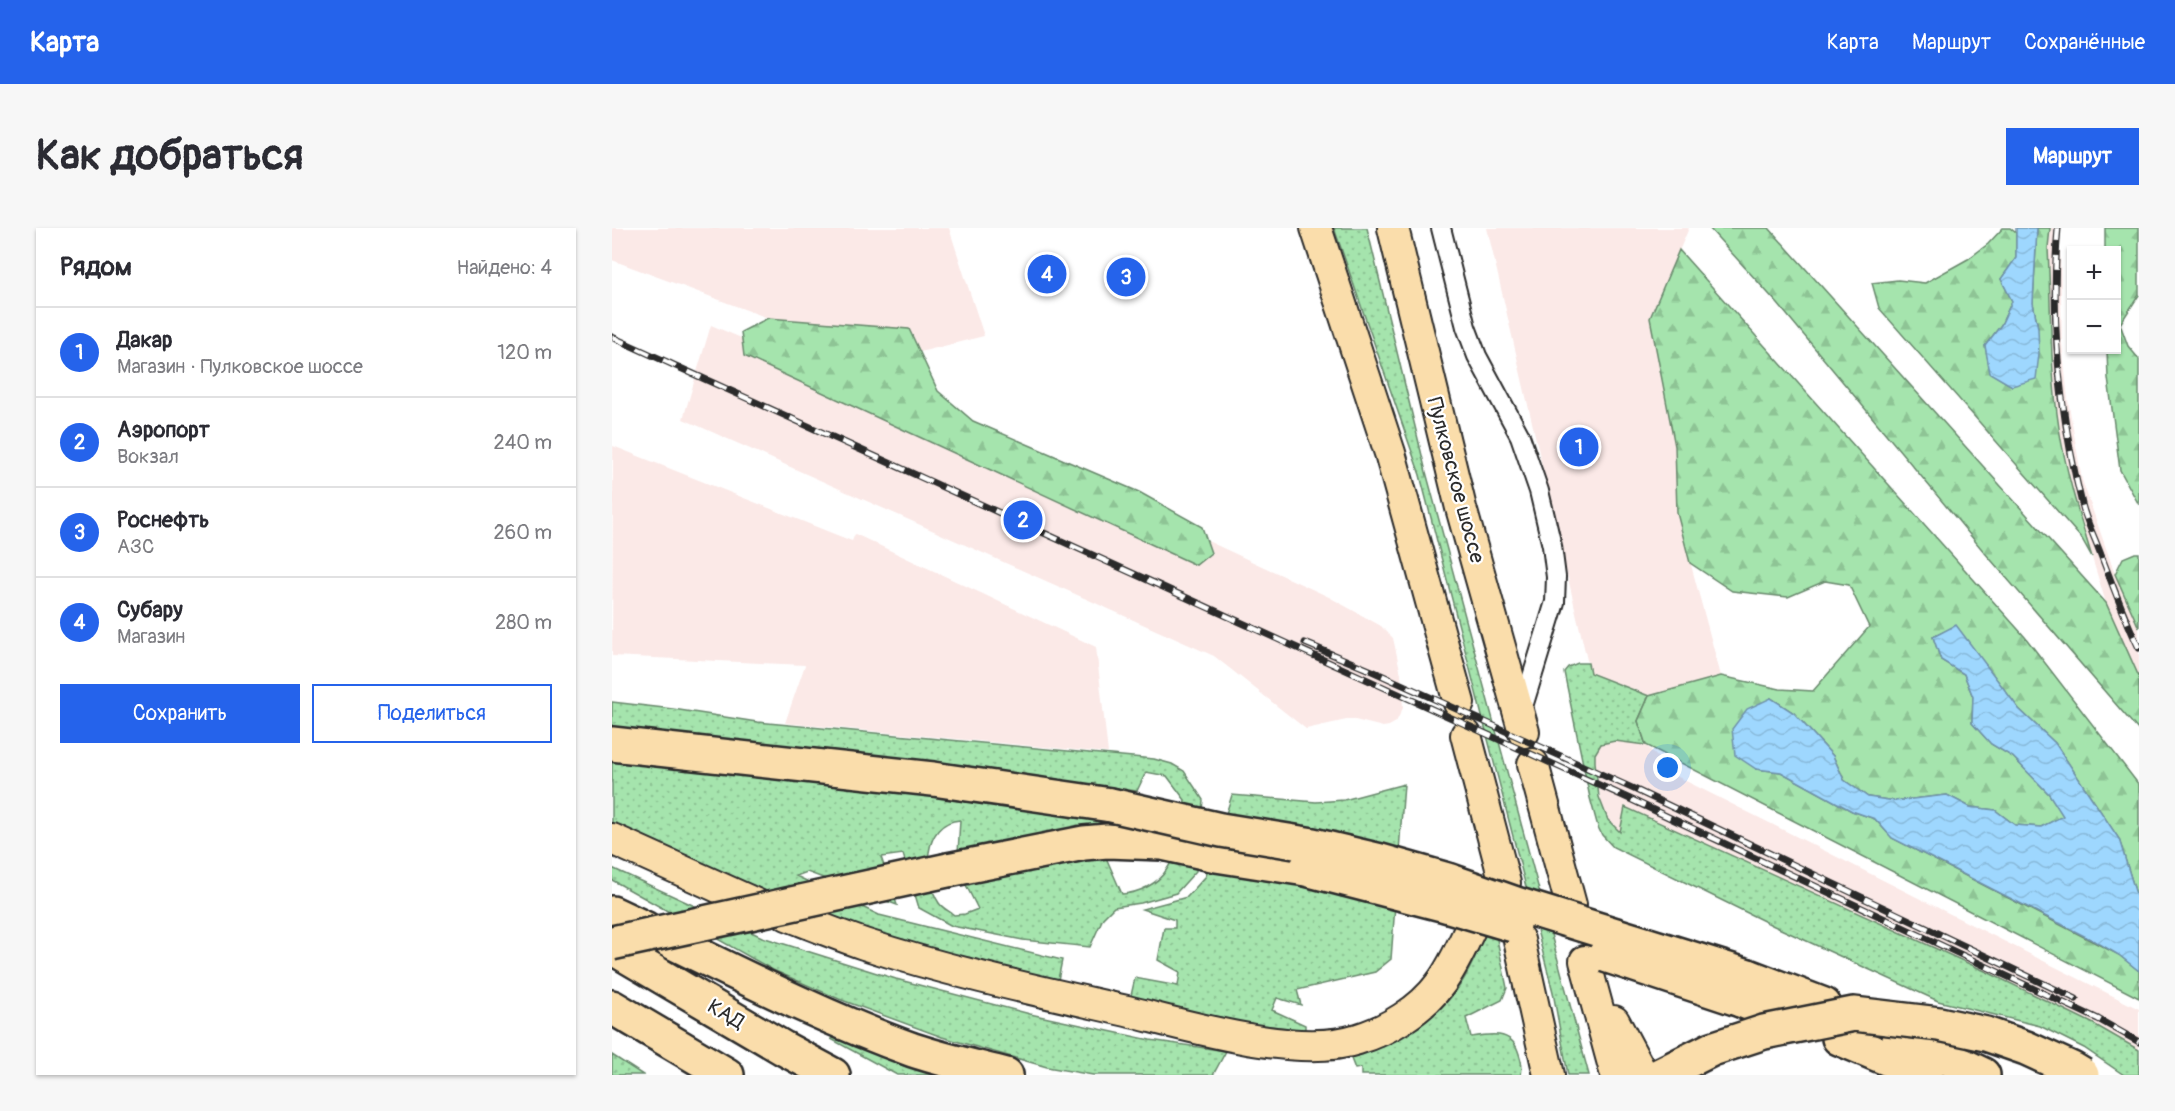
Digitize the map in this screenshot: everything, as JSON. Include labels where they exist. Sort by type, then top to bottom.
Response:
[{"type":"highway","points":[[612,744],[933,779],[1110,805],[1221,830],[1313,845],[1448,880],[1519,905],[1743,988],[1773,1013]]},
{"type":"highway","points":[[616,948],[948,870],[1084,843],[1107,841],[1162,843],[1216,855],[1306,869],[1442,904],[1743,988],[1824,1005]]},
{"type":"highway","points":[[612,913],[805,1007],[856,1028],[915,1050],[1006,1075]]},
{"type":"highway","name":"КАД","points":[[616,948],[832,1075]]},
{"type":"highway","points":[[612,1007],[727,1075]]},
{"type":"highway","points":[[1638,1073],[1675,1066],[1712,1049],[1764,1032],[1854,1014],[1939,1024],[1986,1034],[2026,1048],[2082,1075]]},
{"type":"highway","points":[[1899,1035],[1983,1075]]},
{"type":"highway","points":[[1839,1038],[1926,1075]]},
{"type":"main road","points":[[1316,228],[1390,453],[1459,703]]},
{"type":"main road","name":"Пулковское шоссе","points":[[1393,228],[1461,508],[1522,724]]},
{"type":"main road","points":[[1466,735],[1499,875]]},
{"type":"main road","points":[[1533,764],[1570,905]]},
{"type":"main road","points":[[612,839],[758,904]]},
{"type":"main road","points":[[787,915],[864,944],[996,980],[1223,1034],[1281,1043],[1315,1045],[1357,1040],[1399,1020],[1423,1002],[1440,985],[1472,925]]},
{"type":"main road","points":[[1519,940],[1549,1075]]},
{"type":"main road","points":[[1587,966],[1638,1073]]},
{"type":"street","points":[[1441,228],[1466,327],[1477,357],[1520,436],[1539,491],[1552,546],[1556,577],[1555,602],[1522,724]]},
{"type":"shaded area","points":[[612,228],[949,228],[984,336],[920,352],[909,329],[768,318],[612,260]]},
{"type":"shaded area","points":[[1487,228],[1689,228],[1650,318],[1675,446],[1677,513],[1721,676],[1649,696],[1590,673]]},
{"type":"shaded area","points":[[2050,228],[2061,228],[2062,342],[2068,400],[2082,480],[2114,571],[2139,628],[2139,677],[2106,603],[2076,506],[2059,428],[2054,378],[2048,248]]},
{"type":"shaded area","points":[[711,325],[1117,499],[1329,597],[1381,626],[1393,638],[1401,674],[1403,708],[1396,722],[1383,727],[1351,719],[1306,729],[1214,656],[683,419]]},
{"type":"shaded area","points":[[613,446],[852,541],[855,534],[1096,647],[1108,753],[785,723],[805,665],[612,656]]},
{"type":"shaded area","points":[[1615,741],[1646,745],[1674,775],[2139,1009],[2139,1075],[2043,1019],[1621,832],[1608,820],[1602,809],[1595,762],[1595,754],[1601,744]]},
{"type":"green space","points":[[1334,228],[1367,228],[1426,472],[1589,1075],[1568,1075],[1553,992],[1420,475]]},
{"type":"green space","points":[[1709,228],[1769,228],[2106,603],[2139,677],[2139,731],[1985,553],[1778,304]]},
{"type":"green space","points":[[2003,228],[2010,228],[2016,233],[2016,258],[2001,279],[2012,301],[2001,325],[1985,346],[1991,373],[2012,386],[2038,328],[2033,303],[2037,228],[2050,228],[2048,248],[2056,406],[2069,477],[2092,557],[2082,539],[1879,308],[1872,283],[1898,280],[1925,283],[1968,259],[1988,244]]},
{"type":"green space","points":[[2105,228],[2139,228],[2139,295],[2121,322],[2121,246],[2105,246]]},
{"type":"green space","points":[[1679,250],[2025,637],[2139,785],[2139,904],[2119,839],[2055,743],[2019,709],[1956,626],[1933,637],[1941,660],[1964,674],[1973,697],[1972,723],[1991,744],[2013,757],[2049,794],[2064,816],[2041,827],[2015,825],[1995,810],[1970,807],[1947,795],[1895,801],[1868,797],[1844,780],[1833,756],[1794,713],[1771,698],[1756,769],[1781,772],[1852,811],[1875,819],[1892,838],[2119,955],[2139,971],[2139,998],[1646,745],[1638,721],[1649,696],[1721,676],[1780,689],[1813,691],[1869,627],[1849,585],[1825,581],[1788,597],[1732,591],[1690,563],[1677,513],[1675,446],[1650,318]]},
{"type":"green space","points":[[768,318],[909,329],[938,391],[973,421],[1139,492],[1202,527],[1211,553],[1196,565],[744,356],[741,332]]},
{"type":"green space","points":[[2121,327],[2128,346],[2139,359],[2139,505],[2120,470],[2107,354],[2121,354]]},
{"type":"green space","points":[[2139,553],[2139,628],[2115,574],[2123,558]]},
{"type":"green space","points":[[1578,663],[1588,663],[1590,673],[1649,696],[1638,721],[1646,745],[1615,741],[1601,744],[1595,754],[1599,797],[1608,820],[1620,832],[1625,807],[1985,971],[2092,1023],[2139,1050],[2139,1075],[2124,1075],[2084,1048],[2040,1026],[1938,1001],[1774,926],[1613,847],[1598,827],[1564,672],[1568,667]]},
{"type":"green space","points":[[612,702],[757,722],[1154,759],[1172,764],[1184,771],[1203,800],[1196,871],[1176,893],[1141,903],[1114,907],[1103,918],[1090,947],[1023,940],[952,926],[919,908],[903,854],[881,857],[897,905],[807,872],[796,876],[879,915],[1062,960],[1057,985],[836,928],[612,828],[612,757],[728,768],[1116,819],[1116,826],[958,853],[960,820],[947,823],[938,830],[932,841],[928,866],[933,892],[939,903],[954,915],[978,909],[962,877],[1104,853],[1122,894],[1148,887],[1159,879],[1170,864],[1176,847],[1185,800],[1167,776],[1146,772],[1137,791],[612,732]]},
{"type":"green space","points":[[1404,784],[1391,959],[1375,972],[1297,990],[1301,1005],[1277,998],[1272,1010],[1305,1025],[1305,1030],[1194,1017],[1130,1000],[1135,978],[1178,986],[1180,972],[1158,960],[1164,928],[1175,928],[1175,920],[1142,909],[1187,897],[1206,876],[1232,795],[1316,802],[1344,800]]},
{"type":"green space","points":[[612,868],[762,937],[896,979],[1030,1014],[1150,1040],[1226,1051],[1213,1075],[1093,1075],[1047,1067],[942,1037],[839,999],[773,970],[612,880]]},
{"type":"green space","points":[[1492,915],[1507,988],[1502,1000],[1466,1018],[1471,1037],[1499,1035],[1515,1044],[1522,1065],[1521,1075],[1361,1075],[1361,1068],[1355,1069],[1350,1056],[1395,1040],[1435,1014],[1456,991],[1467,973]]},
{"type":"green space","points":[[834,1034],[946,1075],[897,1075],[831,1039]]},
{"type":"green space","points":[[612,1055],[643,1075],[612,1075]]},
{"type":"water","points":[[2016,228],[2037,228],[2033,303],[2038,328],[2039,354],[2036,379],[2012,386],[1990,373],[1985,346],[2001,325],[2012,301],[2001,279],[2016,258]]},
{"type":"water","points":[[1956,625],[2019,709],[2055,743],[2119,839],[2139,904],[2139,971],[2119,955],[2098,943],[1892,838],[1875,819],[1852,811],[1781,772],[1756,769],[1735,755],[1732,729],[1747,709],[1771,698],[1794,713],[1833,756],[1844,780],[1868,797],[1895,801],[1947,795],[1970,807],[1995,810],[2015,825],[2041,827],[2063,816],[2049,794],[2013,757],[1991,744],[1972,723],[1973,697],[1964,674],[1941,660],[1933,637]]},
{"type":"railway","points":[[2058,228],[2056,332],[2063,402],[2074,470],[2086,517],[2139,648]]},
{"type":"railway","points":[[612,337],[1630,799],[2098,1019],[2139,1042]]},
{"type":"railway","points":[[1305,643],[1634,789],[2076,999]]},
{"type":"place","name":"Субару","points":[[1047,274]]},
{"type":"place","name":"Роснефть","points":[[1126,277]]},
{"type":"place","name":"Дакар","points":[[1579,447]]},
{"type":"place","name":"Аэропорт","points":[[1023,520]]}]
